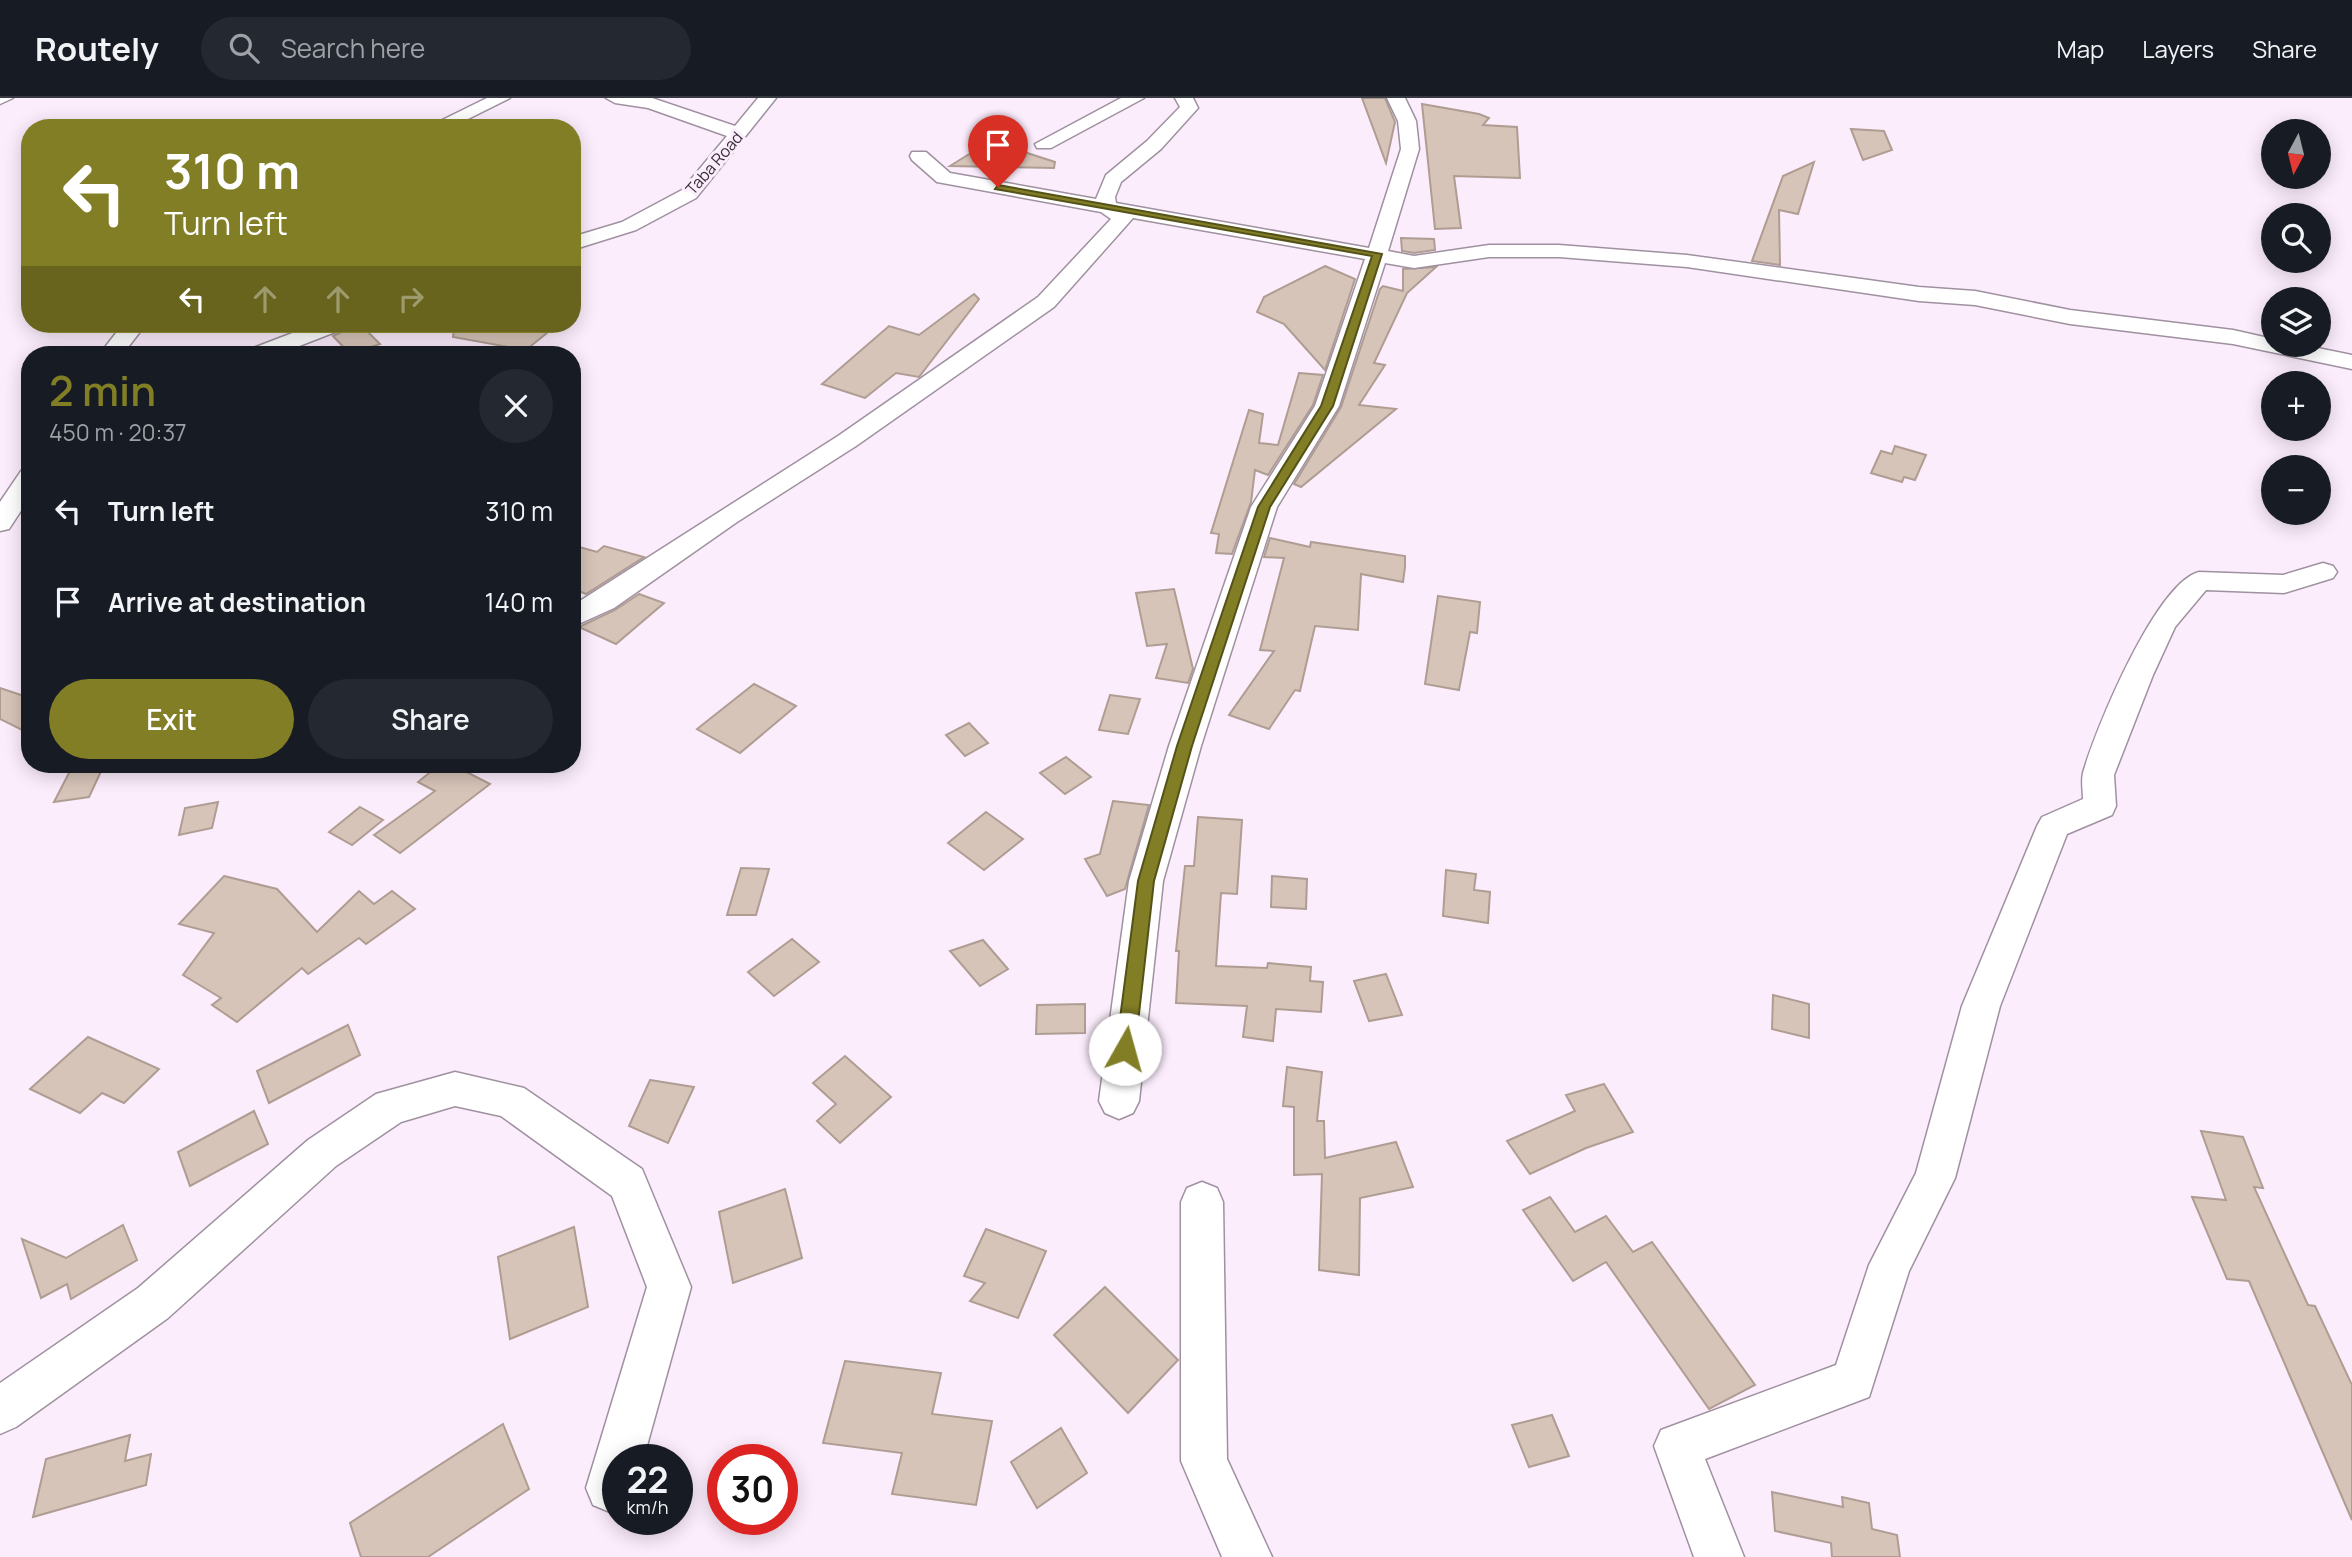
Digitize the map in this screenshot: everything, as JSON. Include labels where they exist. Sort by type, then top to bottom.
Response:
[{"type":"street","points":[[455,119],[501,98]]},
{"type":"street","points":[[615,98],[651,103],[740,134]]},
{"type":"street","name":"Taba Road","points":[[581,241],[629,226],[690,194],[767,98]]},
{"type":"street","points":[[1044,144],[1135,98]]},
{"type":"street","points":[[581,613],[604,601],[728,516],[847,441],[1046,302],[1124,218],[1107,207],[1105,197],[1113,179],[1154,145],[1189,108],[1184,98]]},
{"type":"street","points":[[1119,1101],[1146,881],[1185,746],[1264,507],[1327,406],[1377,254],[1410,149],[1407,121],[1396,98]]},
{"type":"street","points":[[919,156],[944,178],[1414,261],[1489,251],[1559,251],[1686,261],[1919,294],[1975,298],[2070,317],[2233,337],[2352,362]]},
{"type":"street","points":[[279,346],[312,333]]},
{"type":"street","points":[[0,523],[21,490]]},
{"type":"street","points":[[0,541],[21,528]]},
{"type":"street","points":[[1719,1557],[1677,1446],[1853,1381],[1890,1265],[1935,1178],[1981,1006],[2053,826],[2100,806],[2098,775],[2162,623],[2199,580],[2284,584],[2323,572]]},
{"type":"street","points":[[0,1411],[153,1303],[322,1153],[390,1107],[455,1089],[510,1100],[628,1183],[669,1287],[624,1444]]},
{"type":"street","points":[[1202,1202],[1204,1461],[1247,1557]]},
{"type":"building","points":[[1362,98],[1385,98],[1395,122],[1386,163]]},
{"type":"building","points":[[1422,104],[1489,118],[1483,125],[1517,127],[1520,178],[1454,176],[1461,228],[1435,229]]},
{"type":"building","points":[[1851,129],[1884,131],[1892,150],[1863,160]]},
{"type":"building","points":[[990,141],[1055,162],[1054,168],[950,166]]},
{"type":"building","points":[[1814,162],[1798,214],[1779,210],[1780,265],[1752,261],[1783,176]]},
{"type":"building","points":[[1401,238],[1434,239],[1435,250],[1414,253],[1402,251]]},
{"type":"building","points":[[1325,266],[1355,279],[1325,370],[1284,324],[1257,312],[1264,297]]},
{"type":"building","points":[[1436,267],[1407,293],[1374,363],[1385,365],[1359,405],[1396,409],[1301,487],[1294,484],[1341,407],[1380,289],[1383,286],[1403,291],[1403,269]]},
{"type":"building","points":[[974,294],[979,299],[919,377],[896,373],[865,398],[822,384],[889,326],[919,335]]},
{"type":"building","points":[[340,333],[369,333],[380,344],[342,346],[333,336]]},
{"type":"building","points":[[454,333],[547,333],[531,346],[504,346],[453,337]]},
{"type":"building","points":[[1299,373],[1323,375],[1313,405],[1268,475],[1255,470],[1251,502],[1232,554],[1216,553],[1219,534],[1211,533],[1249,410],[1263,414],[1259,443],[1278,445]]},
{"type":"building","points":[[1895,446],[1926,455],[1915,480],[1904,477],[1902,482],[1871,473],[1881,451],[1892,454]]},
{"type":"building","points":[[1270,538],[1310,547],[1311,542],[1405,556],[1405,567],[1403,582],[1361,574],[1358,630],[1315,626],[1300,691],[1295,690],[1269,729],[1229,715],[1274,651],[1260,650],[1284,558],[1264,557]]},
{"type":"building","points":[[604,546],[644,557],[586,594],[581,592],[581,548],[597,552]]},
{"type":"building","points":[[1174,589],[1193,669],[1188,683],[1156,678],[1167,644],[1147,646],[1136,593]]},
{"type":"building","points":[[639,594],[664,603],[616,644],[581,628]]},
{"type":"building","points":[[1438,596],[1480,602],[1477,633],[1470,632],[1459,690],[1425,684]]},
{"type":"building","points":[[754,684],[796,706],[740,753],[697,729]]},
{"type":"building","points":[[0,688],[21,695],[21,730],[0,719]]},
{"type":"building","points":[[1110,695],[1140,699],[1128,734],[1099,730]]},
{"type":"building","points":[[969,723],[988,743],[965,756],[946,735]]},
{"type":"building","points":[[1066,757],[1091,777],[1065,794],[1040,773]]},
{"type":"building","points":[[69,773],[100,773],[89,797],[54,802]]},
{"type":"building","points":[[429,773],[469,773],[490,784],[400,853],[374,835],[435,791],[418,782]]},
{"type":"building","points":[[1113,801],[1149,805],[1125,889],[1107,896],[1085,859],[1100,854]]},
{"type":"building","points":[[218,802],[212,828],[179,835],[185,808]]},
{"type":"building","points":[[360,807],[383,820],[352,845],[329,832]]},
{"type":"building","points":[[986,812],[1023,839],[984,870],[948,843]]},
{"type":"building","points":[[1198,817],[1242,820],[1237,894],[1221,893],[1216,966],[1267,968],[1268,963],[1311,967],[1310,981],[1323,982],[1321,1012],[1276,1009],[1273,1041],[1243,1037],[1247,1006],[1176,1003],[1179,951],[1176,951],[1185,866],[1194,866]]},
{"type":"building","points":[[741,868],[769,869],[756,915],[727,915]]},
{"type":"building","points":[[1446,870],[1476,874],[1474,890],[1490,892],[1488,923],[1443,916]]},
{"type":"building","points":[[224,876],[277,889],[317,932],[359,891],[374,904],[392,891],[415,909],[366,944],[359,938],[308,974],[302,968],[237,1022],[212,1005],[221,998],[183,975],[214,933],[179,924]]},
{"type":"building","points":[[1272,876],[1307,879],[1306,909],[1271,907]]},
{"type":"building","points":[[792,939],[819,962],[774,996],[748,972]]},
{"type":"building","points":[[983,940],[1008,969],[980,986],[950,951]]},
{"type":"building","points":[[1386,974],[1402,1015],[1369,1021],[1354,981]]},
{"type":"building","points":[[1773,995],[1809,1004],[1809,1038],[1772,1029]]},
{"type":"building","points":[[1085,1004],[1085,1033],[1036,1034],[1037,1005]]},
{"type":"building","points":[[348,1025],[360,1055],[269,1103],[257,1071]]},
{"type":"building","points":[[88,1037],[159,1069],[124,1103],[102,1093],[80,1113],[30,1089]]},
{"type":"building","points":[[845,1056],[891,1097],[840,1143],[817,1121],[836,1104],[813,1083]]},
{"type":"building","points":[[1287,1067],[1322,1072],[1317,1121],[1324,1121],[1325,1158],[1396,1142],[1413,1187],[1360,1198],[1359,1275],[1319,1270],[1322,1174],[1294,1175],[1294,1107],[1283,1106]]},
{"type":"building","points":[[650,1080],[694,1087],[668,1143],[629,1126]]},
{"type":"building","points":[[1604,1084],[1633,1132],[1586,1148],[1530,1174],[1507,1141],[1575,1111],[1566,1095]]},
{"type":"building","points":[[254,1111],[268,1144],[190,1186],[178,1152]]},
{"type":"building","points":[[2201,1131],[2243,1137],[2263,1188],[2254,1187],[2308,1305],[2315,1306],[2352,1385],[2352,1520],[2249,1281],[2227,1279],[2192,1197],[2226,1200]]},
{"type":"building","points":[[785,1189],[802,1258],[733,1283],[719,1212]]},
{"type":"building","points":[[1550,1197],[1575,1232],[1606,1216],[1633,1252],[1652,1242],[1755,1385],[1709,1409],[1606,1262],[1573,1281],[1523,1210]]},
{"type":"building","points":[[123,1225],[137,1260],[71,1299],[67,1284],[41,1298],[22,1239],[66,1258]]},
{"type":"building","points":[[574,1227],[588,1307],[510,1339],[498,1257]]},
{"type":"building","points":[[986,1229],[1046,1251],[1018,1318],[970,1301],[985,1283],[964,1276]]},
{"type":"building","points":[[1105,1287],[1178,1360],[1128,1413],[1054,1335]]},
{"type":"building","points":[[845,1361],[941,1373],[932,1414],[992,1421],[976,1505],[892,1494],[902,1453],[823,1443]]},
{"type":"building","points":[[1552,1415],[1569,1456],[1529,1467],[1512,1425]]},
{"type":"building","points":[[503,1424],[529,1489],[428,1557],[361,1557],[350,1523]]},
{"type":"building","points":[[1061,1428],[1087,1473],[1037,1508],[1011,1462]]},
{"type":"building","points":[[130,1435],[125,1461],[151,1454],[146,1485],[33,1517],[46,1459]]},
{"type":"building","points":[[1772,1492],[1843,1507],[1842,1497],[1869,1503],[1872,1529],[1897,1535],[1900,1557],[1832,1557],[1831,1543],[1775,1531]]},
{"type":"route","points":[[998,187],[1377,254],[1327,406],[1264,507],[1185,746],[1146,881],[1125,1049]]}]
